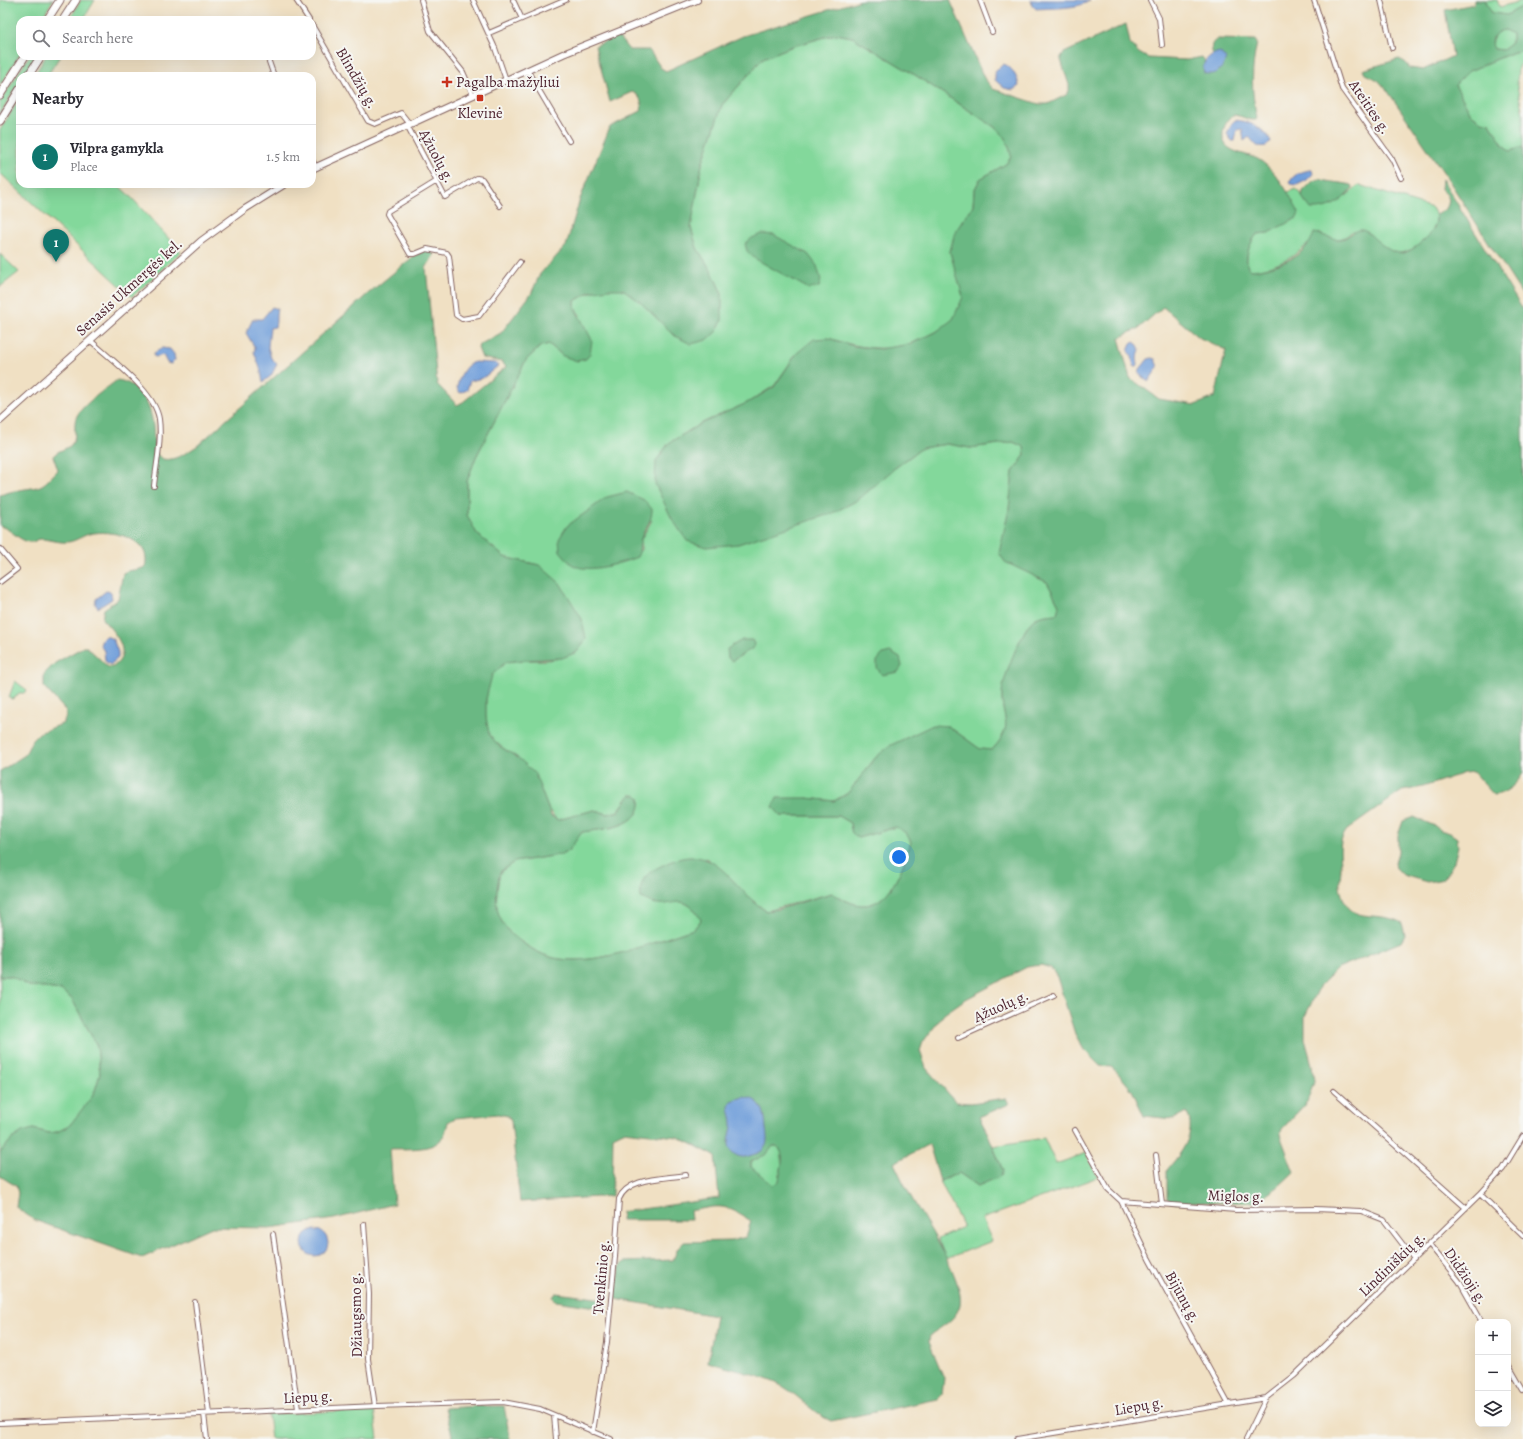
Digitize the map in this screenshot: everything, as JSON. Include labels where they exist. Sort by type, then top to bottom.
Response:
[{"type":"highway","points":[[50,16],[60,0]]},
{"type":"highway","points":[[66,16],[76,0]]},
{"type":"highway","points":[[0,95],[22,60]]},
{"type":"highway","points":[[31,72],[38,60]]},
{"type":"highway","points":[[0,121],[16,95]]},
{"type":"main road","points":[[316,167],[527,70],[697,0]]},
{"type":"main road","name":"Senasis Ukmergės kel.","points":[[0,421],[201,241],[245,209],[279,188]]},
{"type":"street","points":[[296,0],[306,16]]},
{"type":"street","points":[[421,0],[430,31],[463,72],[474,95]]},
{"type":"street","points":[[473,0],[489,33],[506,80]]},
{"type":"street","points":[[513,0],[522,19]]},
{"type":"street","points":[[489,33],[566,0]]},
{"type":"street","points":[[980,0],[992,32]]},
{"type":"street","points":[[1150,0],[1160,18],[1162,44]]},
{"type":"street","name":"Ateities g.","points":[[1314,0],[1342,89],[1392,160],[1401,178]]},
{"type":"street","points":[[1381,0],[1392,48]]},
{"type":"street","name":"Blindžių g.","points":[[316,32],[368,121],[375,124],[401,113],[408,124]]},
{"type":"street","points":[[268,60],[273,72]]},
{"type":"street","points":[[527,70],[569,141]]},
{"type":"street","name":"Ąžuolų g.","points":[[408,124],[445,197],[477,178],[482,179],[500,206]]},
{"type":"street","points":[[437,181],[388,211],[387,214],[410,254],[415,254],[427,249],[447,253],[451,261],[456,315],[462,319],[479,316],[520,262]]},
{"type":"street","points":[[90,340],[143,390],[157,411],[159,438],[154,486]]},
{"type":"street","points":[[0,550],[18,569],[0,582]]},
{"type":"street","name":"Ąžuolų g.","points":[[958,1038],[1054,995]]},
{"type":"street","points":[[1334,1091],[1466,1208]]},
{"type":"street","points":[[1075,1130],[1108,1189],[1121,1201]]},
{"type":"street","name":"Lindiniškių g.","points":[[1266,1398],[1294,1376],[1480,1194],[1503,1169],[1523,1136]]},
{"type":"street","points":[[1156,1155],[1162,1204]]},
{"type":"street","name":"Tvenkinio g.","points":[[593,1432],[607,1341],[616,1257],[618,1199],[622,1192],[632,1184],[686,1175]]},
{"type":"street","points":[[1480,1194],[1523,1236]]},
{"type":"street","name":"Miglos g.","points":[[1121,1201],[1236,1210],[1316,1209],[1361,1211],[1384,1220],[1414,1259]]},
{"type":"street","name":"Bijūnų g.","points":[[1121,1201],[1149,1259],[1228,1403]]},
{"type":"street","name":"Džiaugsmo g.","points":[[364,1224],[369,1294],[368,1359],[375,1406]]},
{"type":"street","points":[[273,1234],[298,1409]]},
{"type":"street","name":"Didžioji g.","points":[[1429,1244],[1459,1281],[1480,1319]]},
{"type":"street","points":[[195,1302],[209,1413]]},
{"type":"street","points":[[1511,1369],[1523,1390]]},
{"type":"street","points":[[1246,1439],[1266,1398]]},
{"type":"street","name":"Liepų g.","points":[[1017,1439],[1228,1403],[1266,1398]]},
{"type":"street","name":"Liepų g.","points":[[0,1423],[298,1409],[503,1402],[521,1404],[554,1415],[611,1439]]},
{"type":"street","points":[[204,1414],[206,1439]]},
{"type":"street","points":[[554,1415],[556,1439]]},
{"type":"green space","points":[[0,0],[53,0],[43,16],[16,16],[16,60],[0,86]]},
{"type":"green space","points":[[81,0],[95,0],[85,16],[71,16]]},
{"type":"green space","points":[[861,0],[950,0],[984,78],[993,89],[1039,104],[1048,104],[1066,95],[1069,91],[1069,85],[1061,60],[1064,53],[1126,24],[1130,43],[1139,53],[1148,58],[1187,60],[1202,57],[1205,61],[1204,63],[1216,72],[1224,65],[1216,53],[1213,55],[1212,46],[1215,41],[1218,39],[1255,40],[1257,43],[1252,80],[1257,118],[1256,120],[1253,120],[1233,115],[1227,121],[1224,128],[1224,140],[1226,145],[1231,149],[1256,158],[1267,166],[1283,185],[1299,213],[1297,218],[1268,233],[1257,234],[1248,250],[1248,268],[1251,270],[1270,267],[1288,260],[1304,249],[1314,233],[1334,239],[1341,239],[1356,231],[1362,230],[1367,232],[1388,249],[1394,252],[1405,253],[1417,246],[1430,234],[1435,225],[1436,214],[1446,209],[1448,206],[1449,200],[1441,189],[1442,179],[1523,310],[1523,773],[1518,781],[1511,787],[1503,793],[1494,795],[1473,772],[1464,773],[1423,787],[1402,791],[1347,830],[1344,835],[1340,848],[1340,887],[1344,900],[1349,908],[1356,913],[1392,919],[1402,923],[1405,935],[1401,942],[1338,968],[1320,986],[1305,1016],[1305,1039],[1312,1065],[1314,1081],[1307,1102],[1282,1129],[1280,1135],[1294,1172],[1278,1187],[1256,1202],[1170,1203],[1167,1197],[1167,1170],[1182,1150],[1189,1136],[1190,1120],[1187,1112],[1174,1119],[1144,1116],[1132,1090],[1117,1072],[1111,1067],[1100,1066],[1084,1050],[1075,1034],[1057,977],[1051,968],[1041,965],[1027,967],[964,1000],[944,1014],[923,1042],[920,1051],[926,1068],[956,1102],[971,1103],[1006,1098],[1009,1104],[979,1117],[988,1134],[1003,1171],[1001,1176],[978,1186],[959,1173],[940,1181],[929,1144],[894,1163],[909,1194],[940,1245],[954,1273],[958,1287],[960,1299],[957,1313],[947,1323],[930,1335],[929,1342],[944,1378],[942,1395],[938,1399],[831,1421],[816,1413],[790,1391],[776,1383],[751,1374],[708,1362],[716,1316],[615,1299],[620,1266],[624,1262],[673,1260],[678,1248],[684,1242],[731,1241],[746,1237],[751,1221],[728,1208],[722,1207],[690,1211],[691,1220],[621,1220],[622,1212],[719,1198],[715,1156],[678,1137],[623,1131],[613,1136],[612,1196],[520,1202],[511,1121],[508,1116],[498,1114],[455,1118],[448,1122],[443,1137],[439,1142],[433,1145],[419,1148],[390,1149],[394,1204],[334,1219],[269,1228],[212,1227],[142,1258],[34,1220],[16,1207],[18,1193],[16,1186],[0,1176],[0,1153],[12,1139],[22,1132],[33,1129],[49,1133],[57,1132],[69,1126],[94,1094],[100,1074],[97,1046],[72,999],[61,990],[29,986],[11,976],[0,976],[0,771],[25,755],[32,740],[39,733],[62,724],[66,717],[66,711],[44,687],[44,674],[55,663],[83,647],[87,647],[108,667],[113,667],[119,661],[122,655],[120,642],[102,619],[104,609],[118,599],[123,573],[145,567],[146,558],[143,550],[138,544],[121,535],[112,533],[103,532],[90,534],[68,542],[41,539],[30,542],[25,541],[8,529],[0,526],[0,495],[41,486],[48,481],[58,470],[53,456],[57,452],[69,447],[73,442],[75,435],[75,421],[79,413],[88,403],[117,380],[125,382],[138,390],[147,403],[152,418],[155,448],[159,456],[164,459],[169,459],[188,452],[197,446],[370,292],[414,256],[426,250],[432,252],[434,255],[426,268],[437,384],[457,405],[463,402],[506,367],[502,362],[482,358],[478,348],[479,345],[501,333],[531,294],[540,274],[566,246],[580,199],[610,127],[641,111],[642,105],[640,99],[632,92],[610,102],[595,46],[618,36],[629,50],[649,50],[661,68],[666,71],[743,36]],"holes":[[[836,34],[852,37],[915,75],[999,130],[1004,136],[1010,149],[1011,157],[1006,164],[980,179],[974,191],[973,206],[955,232],[950,252],[963,297],[953,319],[936,332],[911,344],[880,349],[854,346],[828,338],[814,339],[797,353],[774,387],[747,403],[700,424],[669,443],[656,461],[655,484],[672,519],[687,541],[706,547],[738,544],[833,513],[858,500],[895,468],[922,448],[947,444],[970,448],[1013,442],[1024,447],[1025,455],[1013,472],[1009,509],[999,553],[1005,562],[1047,582],[1059,605],[1057,614],[1042,616],[1033,620],[1017,646],[1003,686],[1002,702],[1006,722],[1004,734],[992,750],[980,749],[948,726],[933,725],[891,745],[876,757],[848,793],[834,801],[807,798],[777,798],[773,807],[781,816],[838,816],[850,823],[852,834],[858,838],[896,827],[906,833],[911,842],[905,860],[896,880],[883,897],[875,902],[862,905],[848,902],[832,893],[779,909],[766,911],[752,900],[719,867],[708,860],[695,857],[679,859],[659,867],[647,875],[642,883],[641,898],[652,903],[667,904],[678,902],[689,905],[701,920],[694,929],[610,956],[576,960],[554,958],[538,952],[524,944],[511,934],[505,926],[500,918],[497,902],[500,872],[514,862],[559,855],[569,850],[582,832],[610,828],[629,821],[635,816],[639,808],[640,798],[636,795],[630,795],[618,812],[608,814],[594,810],[558,820],[551,816],[535,774],[521,760],[498,745],[489,734],[486,717],[486,699],[492,675],[506,662],[562,658],[577,652],[586,639],[582,619],[560,583],[539,565],[504,557],[477,534],[467,515],[467,481],[476,457],[526,360],[541,346],[549,344],[563,356],[577,361],[586,359],[590,354],[592,340],[575,308],[575,301],[589,292],[608,289],[623,289],[640,302],[675,336],[691,344],[707,340],[716,332],[722,321],[722,294],[712,272],[697,248],[691,228],[702,164],[722,105],[763,58],[793,46]],[[1163,307],[1200,338],[1226,350],[1215,397],[1195,405],[1159,399],[1130,378],[1119,338],[1139,328]],[[773,1146],[777,1146],[782,1154],[779,1182],[773,1185],[751,1167],[751,1162],[767,1154]]]},
{"type":"green space","points":[[1474,0],[1485,0],[1492,13],[1507,15],[1523,6],[1523,51],[1514,52],[1469,71],[1455,85],[1471,114],[1481,121],[1490,123],[1504,146],[1510,151],[1523,147],[1523,296],[1446,176],[1387,90],[1378,80],[1365,74],[1363,70],[1399,59],[1405,62],[1410,68],[1423,70],[1453,56],[1445,10],[1474,4]],"holes":[[[1505,30],[1512,34],[1512,43],[1503,50],[1494,49],[1492,42],[1494,36],[1498,32]]]},
{"type":"green space","points":[[1485,0],[1497,0],[1500,7],[1523,0],[1523,6],[1507,15],[1492,13]]},
{"type":"green space","points":[[1505,30],[1512,34],[1512,43],[1503,50],[1494,49],[1492,46],[1494,35],[1499,31]]},
{"type":"green space","points":[[836,34],[852,37],[915,75],[999,130],[1004,136],[1010,149],[1011,157],[1006,164],[980,179],[974,191],[973,206],[955,232],[950,252],[964,296],[951,322],[930,335],[916,341],[892,347],[868,347],[828,338],[797,353],[774,386],[747,403],[700,424],[669,443],[656,461],[738,544],[780,529],[895,468],[922,448],[947,444],[970,448],[1013,442],[1025,447],[1025,455],[1013,472],[1009,509],[1033,576],[1047,582],[1059,605],[1057,614],[1041,616],[1033,620],[1019,643],[1003,687],[1002,703],[1006,722],[1004,734],[992,750],[980,749],[948,726],[876,757],[848,793],[834,801],[807,798],[781,816],[838,816],[850,823],[852,834],[858,838],[897,827],[906,833],[911,842],[905,860],[896,880],[883,897],[875,902],[862,905],[848,902],[832,893],[766,911],[706,858],[653,903],[681,902],[691,907],[701,920],[694,929],[610,956],[576,960],[554,958],[538,952],[524,944],[511,934],[505,926],[500,918],[497,902],[500,872],[514,862],[559,855],[569,849],[582,832],[610,828],[629,821],[635,816],[639,808],[640,798],[630,795],[618,811],[608,814],[594,810],[558,820],[549,810],[536,780],[527,766],[498,744],[490,735],[486,722],[486,696],[492,675],[497,669],[508,662],[522,660],[550,660],[565,657],[577,652],[539,565],[504,557],[477,534],[467,516],[467,481],[476,457],[526,360],[541,346],[549,344],[563,356],[580,315],[575,308],[575,301],[592,292],[612,287],[624,290],[640,302],[722,294],[712,272],[697,248],[691,228],[702,164],[722,105],[763,58],[793,46]],"holes":[[[652,520],[641,539],[641,550],[626,559],[606,566],[582,567]]]},
{"type":"green space","points":[[1523,51],[1523,60],[1518,67],[1517,86],[1523,114],[1523,147],[1510,151],[1504,146],[1490,123],[1481,121],[1471,114],[1455,85],[1469,71],[1514,52]]},
{"type":"green space","points":[[26,60],[33,60],[26,72],[19,72]]},
{"type":"green space","points":[[44,60],[57,60],[50,72],[36,72]]},
{"type":"green space","points":[[16,77],[16,88],[0,114],[0,102]]},
{"type":"green space","points":[[16,104],[16,188],[121,188],[181,252],[132,297],[0,173],[0,130]]},
{"type":"green space","points":[[1320,179],[1351,185],[1353,188],[1335,204],[1324,208],[1311,209],[1302,197],[1303,191],[1313,181]]},
{"type":"green space","points":[[1359,185],[1432,208],[1436,216],[1435,225],[1431,233],[1417,247],[1399,253],[1388,251],[1367,232],[1351,232],[1340,239],[1327,237],[1319,233],[1312,241],[1297,253],[1280,263],[1261,269],[1251,270],[1248,268],[1248,250],[1257,234],[1268,233],[1298,213],[1287,192],[1296,189],[1300,192],[1306,203],[1346,196]]},
{"type":"green space","points":[[762,234],[774,235],[808,254],[817,266],[821,280],[819,287],[809,289],[754,258],[747,251],[745,244],[752,238]]},
{"type":"green space","points":[[0,254],[19,272],[0,287]]},
{"type":"green space","points":[[627,492],[644,500],[652,509],[651,518],[641,539],[637,557],[614,565],[596,568],[580,567],[571,564],[560,551],[559,539],[567,526],[607,497]]},
{"type":"green space","points":[[742,640],[752,640],[754,644],[753,648],[732,661],[728,658],[727,649]]},
{"type":"green space","points":[[890,652],[900,658],[902,666],[898,672],[882,675],[877,668],[877,661],[883,654]]},
{"type":"green space","points":[[15,681],[27,690],[24,693],[19,693],[15,698],[11,699],[9,697]]},
{"type":"green space","points":[[1414,817],[1435,826],[1440,830],[1450,833],[1457,838],[1458,846],[1454,862],[1444,879],[1427,882],[1403,875],[1396,868],[1395,863],[1398,853],[1398,835],[1403,821]]},
{"type":"green space","points":[[0,976],[11,976],[29,986],[61,990],[72,999],[97,1046],[100,1074],[94,1094],[69,1126],[57,1132],[49,1133],[33,1129],[12,1139],[0,1153]]},
{"type":"green space","points":[[1044,1138],[1056,1164],[1086,1153],[1098,1177],[982,1219],[992,1241],[946,1259],[938,1239],[963,1227],[940,1181],[959,1173],[978,1186],[1003,1171],[993,1146]]},
{"type":"green space","points":[[773,1146],[777,1146],[780,1150],[782,1154],[782,1162],[779,1182],[773,1186],[751,1168],[751,1163]]},
{"type":"green space","points":[[556,1293],[604,1299],[607,1304],[604,1308],[556,1301],[553,1297]]},
{"type":"green space","points":[[504,1406],[510,1439],[453,1439],[445,1408]]},
{"type":"green space","points":[[374,1410],[378,1439],[271,1439],[268,1414]]},
{"type":"water","points":[[1031,0],[1090,0],[1086,3],[1073,7],[1036,9],[1032,5]]},
{"type":"water","points":[[1220,52],[1226,59],[1221,69],[1212,74],[1204,73],[1203,65],[1207,59]]},
{"type":"water","points":[[1003,64],[1014,72],[1017,79],[1019,86],[1013,90],[1004,88],[995,80],[995,72]]},
{"type":"water","points":[[1235,120],[1256,126],[1268,136],[1271,141],[1270,143],[1266,146],[1257,146],[1249,137],[1244,141],[1242,129],[1237,130],[1235,141],[1232,141],[1227,134]]},
{"type":"water","points":[[1312,170],[1313,174],[1307,180],[1297,185],[1291,184],[1290,180],[1298,173]]},
{"type":"water","points":[[272,307],[277,309],[276,322],[275,327],[270,328],[268,347],[271,358],[277,364],[271,376],[263,382],[254,352],[255,348],[246,333],[253,319],[262,319]]},
{"type":"water","points":[[1134,342],[1138,345],[1140,350],[1137,358],[1138,365],[1136,367],[1134,366],[1132,357],[1128,351],[1131,344]]},
{"type":"water","points":[[162,348],[170,349],[174,354],[175,360],[171,364],[167,363],[163,355],[156,357],[153,356],[154,353]]},
{"type":"water","points":[[1148,359],[1155,359],[1158,367],[1149,381],[1142,377],[1139,373],[1140,369]]},
{"type":"water","points":[[475,362],[496,363],[498,366],[483,378],[470,381],[467,390],[460,393],[457,388],[460,376],[468,365]]},
{"type":"water","points":[[106,591],[111,592],[112,599],[98,608],[95,604],[96,599]]},
{"type":"water","points":[[106,636],[113,639],[118,652],[118,658],[110,665],[105,661],[104,651],[100,645],[102,639]]},
{"type":"water","points":[[743,1097],[755,1100],[762,1107],[765,1117],[767,1139],[766,1145],[762,1151],[746,1157],[735,1155],[729,1146],[732,1119],[729,1106],[732,1101]]},
{"type":"water","points":[[315,1230],[324,1234],[328,1243],[324,1252],[315,1256],[306,1252],[302,1243],[306,1234]]},
{"type":"place","name":"Pagalba mažyliui","points":[[447,82]]},
{"type":"place","name":"Klevinė","points":[[480,98]]},
{"type":"place","name":"Vilpra gamykla","points":[[56,262]]}]
